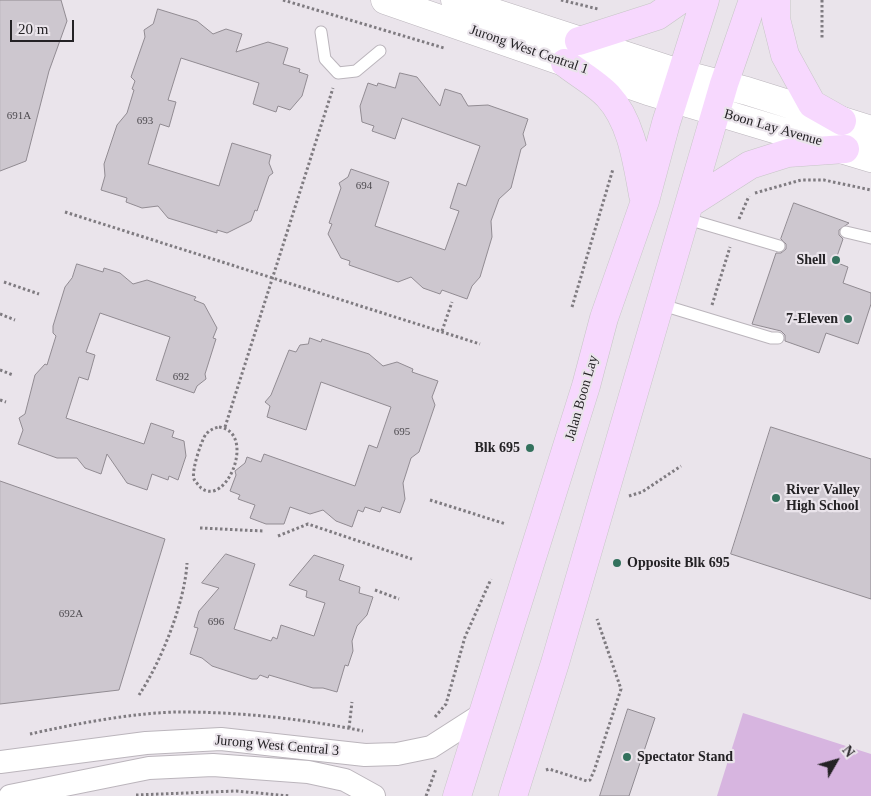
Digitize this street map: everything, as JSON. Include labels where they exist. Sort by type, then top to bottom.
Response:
[{"type":"main road","points":[[645,202],[636,159],[624,120],[608,96],[572,52],[657,16],[680,0]]},
{"type":"main road","name":"Jalan Boon Lay","points":[[457,796],[586,386],[604,318],[645,202],[705,0]]},
{"type":"main road","points":[[513,796],[555,664],[724,84],[753,0]]},
{"type":"main road","points":[[776,0],[776,19],[785,55],[812,104],[842,121]]},
{"type":"main road","points":[[686,211],[750,165],[788,152],[845,149]]},
{"type":"street","name":"Jurong West Central 1","points":[[385,0],[572,52],[678,86]]},
{"type":"street","name":"Jurong West Central 1","points":[[455,0],[572,52]]},
{"type":"street","name":"Boon Lay Avenue","points":[[678,86],[724,84],[871,130]]},
{"type":"street","name":"Boon Lay Avenue","points":[[678,86],[716,111],[871,158]]},
{"type":"street","name":"Jurong West Central 3","points":[[0,762],[146,743],[221,738],[364,755],[397,754],[431,747],[484,714]]},
{"type":"street","name":"Jurong West Central 3","points":[[10,796],[149,768],[213,765],[308,772],[345,780],[374,796]]},
{"type":"lane","points":[[321,32],[325,59],[338,72],[356,70],[380,51]]},
{"type":"lane","points":[[686,211],[734,233],[779,246]]},
{"type":"lane","points":[[846,232],[871,238]]},
{"type":"lane","points":[[659,304],[771,338],[778,338]]},
{"type":"path","points":[[283,0],[450,50]]},
{"type":"path","points":[[822,0],[822,40]]},
{"type":"path","points":[[225,427],[338,72]]},
{"type":"path","points":[[572,307],[614,167]]},
{"type":"path","points":[[708,319],[734,233],[747,198],[752,193],[801,180],[824,180],[871,190]]},
{"type":"path","points":[[65,212],[480,344]]},
{"type":"path","points":[[4,282],[39,294]]},
{"type":"path","points":[[442,331],[452,302]]},
{"type":"path","points":[[0,314],[15,320]]},
{"type":"path","points":[[0,370],[13,375]]},
{"type":"path","points":[[0,400],[6,402]]},
{"type":"path","points":[[225,427],[235,437],[238,449],[227,483],[212,492],[204,490],[193,478],[205,436],[213,428],[225,427]]},
{"type":"path","points":[[600,506],[642,492],[681,466]]},
{"type":"path","points":[[430,500],[506,524]]},
{"type":"path","points":[[278,536],[308,524],[412,559]]},
{"type":"path","points":[[200,528],[264,531]]},
{"type":"path","points":[[139,695],[155,670],[186,581],[187,563]]},
{"type":"path","points":[[429,722],[446,704],[465,637],[491,579]]},
{"type":"path","points":[[375,590],[399,599]]},
{"type":"path","points":[[544,771],[548,769],[587,781],[590,780],[594,770],[621,689],[596,619]]},
{"type":"path","points":[[349,728],[352,702]]},
{"type":"path","points":[[129,796],[236,791],[290,796]]},
{"type":"shaded area","points":[[743,713],[871,754],[871,796],[717,796]]},
{"type":"building","points":[[0,0],[61,0],[67,21],[49,71],[26,161],[0,171]]},
{"type":"building","points":[[158,9],[197,21],[213,34],[226,29],[242,34],[236,52],[268,42],[288,48],[283,64],[300,69],[299,72],[308,75],[302,96],[290,110],[278,106],[276,112],[253,104],[259,83],[181,58],[168,100],[176,102],[169,127],[160,124],[148,164],[219,186],[232,143],[271,155],[269,163],[273,173],[269,176],[257,211],[255,210],[251,221],[227,233],[217,230],[217,233],[168,218],[158,206],[142,208],[126,202],[127,198],[101,190],[105,176],[104,164],[117,125],[127,113],[134,90],[132,89],[135,81],[131,77],[145,37],[144,30],[153,24]]},
{"type":"building","points":[[400,73],[417,77],[440,106],[445,89],[461,94],[468,106],[488,105],[528,119],[523,134],[526,145],[521,149],[511,188],[499,199],[491,221],[492,237],[480,277],[472,286],[467,299],[442,290],[440,294],[423,288],[411,277],[398,282],[349,265],[350,261],[341,258],[328,234],[332,224],[329,223],[341,188],[339,183],[348,177],[351,169],[389,182],[375,226],[445,250],[459,211],[450,208],[458,183],[466,186],[480,146],[402,118],[395,139],[372,131],[374,126],[362,122],[360,106],[368,83],[377,86],[378,83],[395,88]]},
{"type":"building","points":[[794,203],[849,223],[839,230],[839,235],[843,239],[835,262],[848,267],[843,283],[871,293],[871,304],[858,344],[826,333],[819,353],[785,341],[785,335],[781,331],[752,324],[776,253],[781,253],[786,249],[786,244],[781,239]]},
{"type":"building","points":[[77,264],[103,272],[104,268],[120,273],[133,284],[147,280],[196,297],[194,300],[204,304],[217,328],[213,338],[216,339],[205,374],[206,379],[197,386],[194,393],[156,380],[170,337],[100,313],[86,352],[95,355],[88,380],[79,377],[66,418],[144,444],[151,423],[174,431],[172,437],[184,441],[186,456],[178,480],[169,476],[168,480],[152,474],[147,490],[127,483],[107,454],[101,474],[85,468],[77,458],[57,458],[18,444],[23,430],[19,418],[25,414],[35,375],[45,364],[47,365],[56,336],[53,333],[53,326],[65,287],[72,278]]},
{"type":"building","points":[[310,338],[321,342],[322,339],[369,354],[383,366],[397,362],[413,369],[412,372],[438,381],[432,397],[435,405],[419,452],[411,458],[403,483],[405,499],[400,513],[382,507],[380,512],[365,507],[363,512],[358,510],[352,527],[336,521],[323,510],[310,514],[290,507],[284,524],[266,524],[250,518],[255,505],[238,499],[240,495],[230,491],[236,475],[235,471],[245,463],[247,457],[261,462],[264,454],[355,486],[369,445],[377,448],[391,407],[321,382],[306,430],[267,417],[270,406],[265,402],[271,395],[289,350],[296,352],[300,345],[308,344]]},
{"type":"building","points":[[771,427],[871,459],[871,599],[731,554]]},
{"type":"building","points":[[0,481],[165,539],[119,690],[0,704]]},
{"type":"building","points":[[226,554],[255,564],[234,629],[271,641],[273,637],[277,639],[281,625],[314,636],[325,603],[306,597],[307,591],[289,585],[314,555],[344,565],[339,580],[360,587],[359,593],[373,597],[367,615],[357,626],[352,641],[353,651],[348,666],[345,665],[337,692],[323,688],[313,688],[269,675],[268,678],[260,675],[257,679],[252,679],[212,666],[202,658],[190,654],[198,628],[194,627],[199,611],[219,588],[202,583]]},
{"type":"building","name":"Spectator Stand","points":[[628,709],[655,718],[629,796],[600,796]]},
{"type":"place","name":"Shell","points":[[836,260]]},
{"type":"place","name":"7-Eleven","points":[[848,319]]},
{"type":"place","name":"Blk 695","points":[[530,448]]},
{"type":"place","name":"River Valley High School","points":[[776,498]]},
{"type":"place","name":"Opposite Blk 695","points":[[617,563]]},
{"type":"place","name":"Spectator Stand","points":[[627,757]]}]
